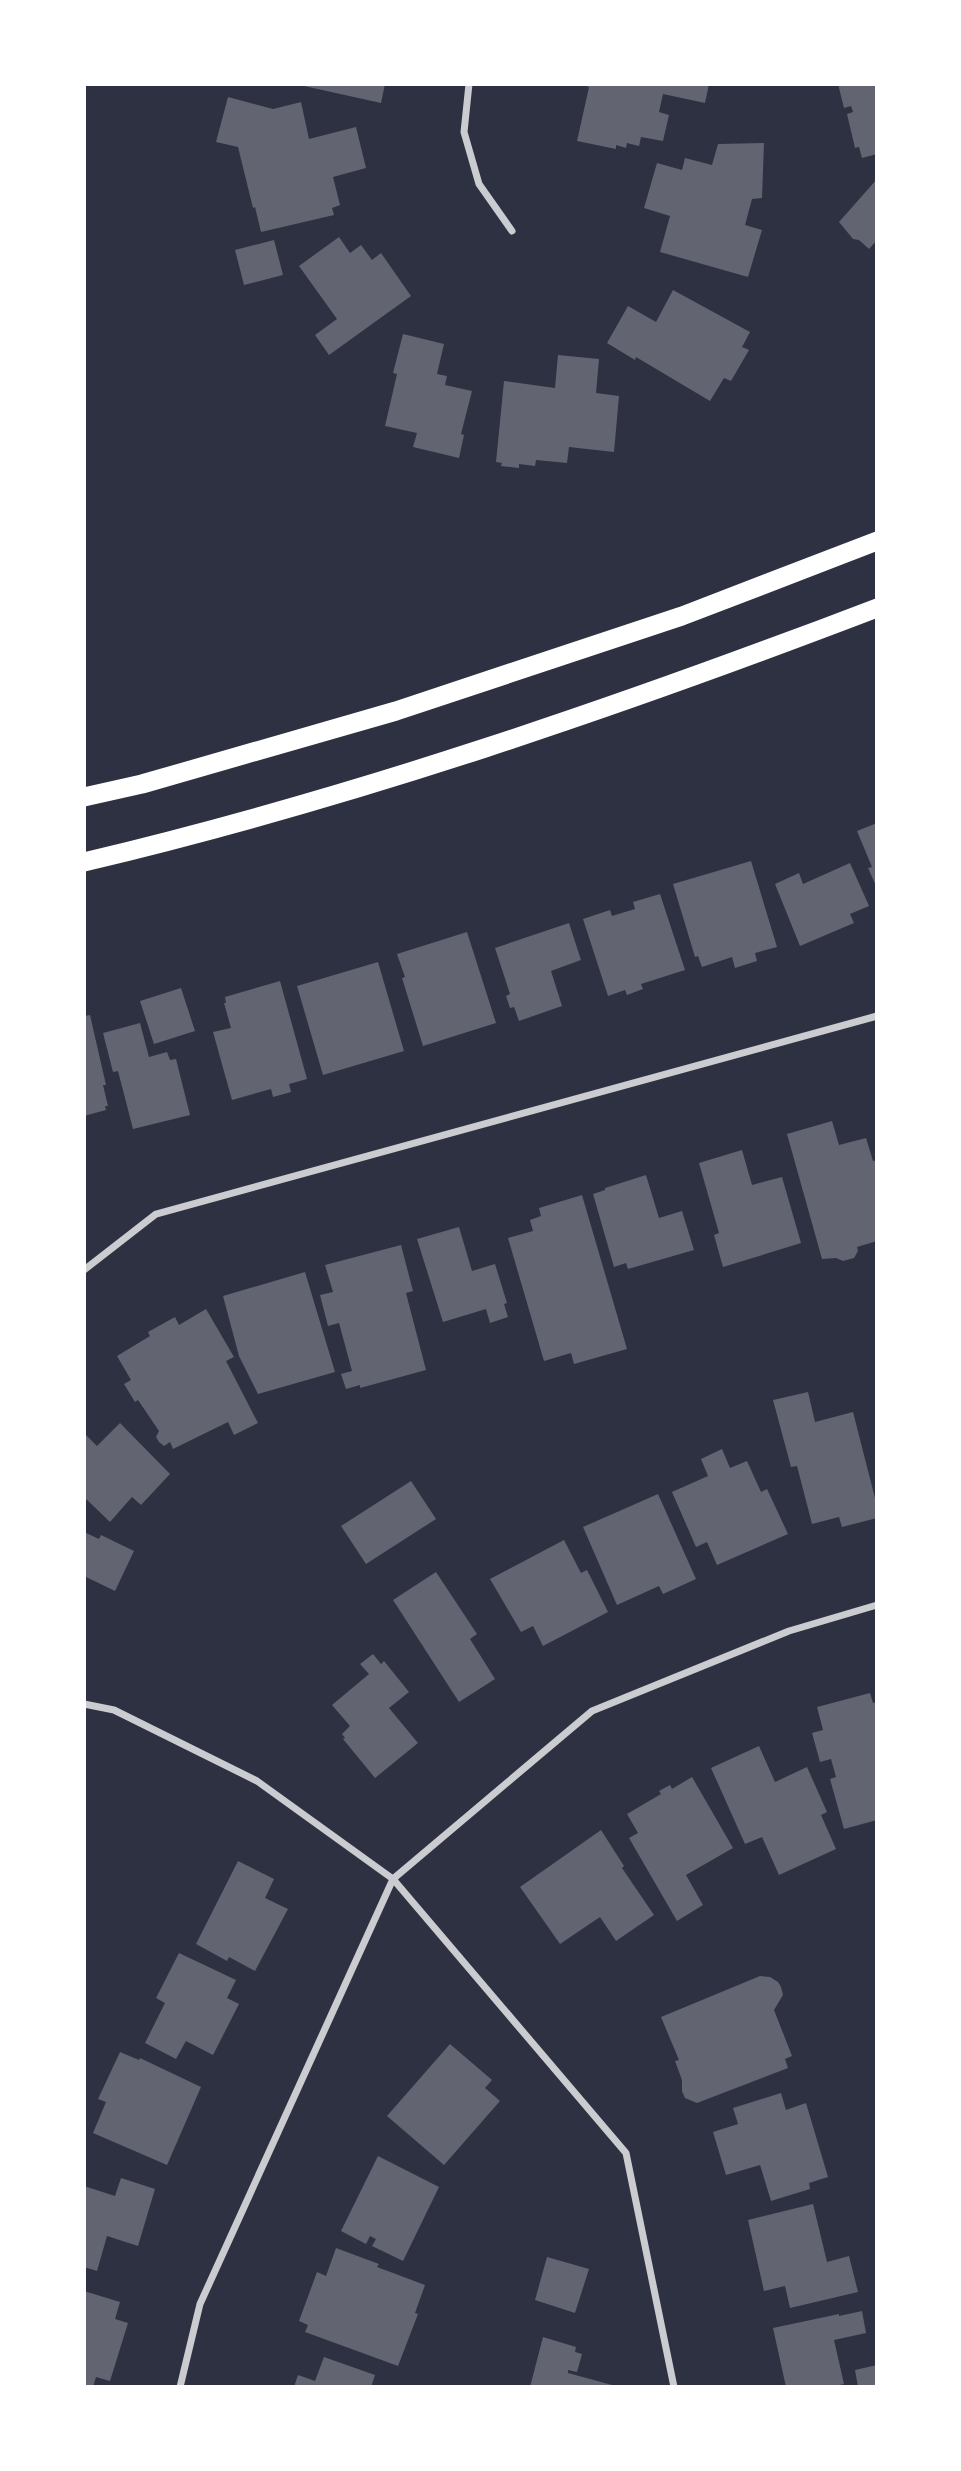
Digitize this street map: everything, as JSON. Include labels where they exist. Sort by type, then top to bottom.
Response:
[{"type":"highway","points":[[84,797],[142,784],[396,711],[682,616],[877,541]]},
{"type":"highway","points":[[84,862],[414,771],[702,675],[877,608]]},
{"type":"street","points":[[470,84],[464,132],[479,184],[512,231]]},
{"type":"street","points":[[84,1270],[156,1214],[877,1016]]},
{"type":"street","points":[[180,2387],[200,2304],[393,1879],[592,1711],[789,1632],[877,1605]]},
{"type":"street","points":[[84,1704],[114,1710],[257,1781],[393,1879],[625,2153],[674,2387]]},
{"type":"building","points":[[295,84],[385,84],[381,103]]},
{"type":"building","points":[[579,84],[709,84],[705,103],[663,94],[659,112],[669,115],[663,141],[641,137],[639,146],[627,143],[626,148],[616,145],[616,149],[577,141],[589,87]]},
{"type":"building","points":[[838,84],[877,84],[877,154],[862,158],[859,147],[855,148],[847,114],[853,112],[851,106],[844,108]]},
{"type":"building","points":[[228,97],[273,109],[301,102],[309,139],[356,127],[366,168],[333,177],[340,205],[332,208],[334,215],[261,232],[238,147],[216,142]]},
{"type":"building","points":[[764,143],[762,198],[752,199],[745,225],[762,230],[748,277],[660,252],[670,216],[644,208],[657,163],[682,170],[685,158],[712,165],[718,144]]},
{"type":"building","points":[[877,179],[877,240],[869,249],[859,240],[853,239],[839,222]]},
{"type":"building","points":[[339,237],[350,253],[361,245],[372,260],[381,253],[411,296],[329,355],[315,335],[337,319],[299,266]]},
{"type":"building","points":[[274,240],[283,275],[244,285],[235,250]]},
{"type":"building","points":[[673,290],[750,332],[742,347],[749,350],[731,381],[724,378],[710,401],[607,343],[628,306],[656,322]]},
{"type":"building","points":[[403,334],[444,344],[437,374],[447,376],[445,385],[472,391],[461,434],[464,435],[459,458],[413,447],[417,433],[385,426],[397,374],[393,373]]},
{"type":"building","points":[[558,355],[599,359],[596,393],[619,396],[614,452],[569,447],[567,463],[536,460],[535,466],[501,466],[502,463],[496,462],[504,381],[555,388]]},
{"type":"building","points":[[877,823],[877,888],[868,868],[872,867],[857,831]]},
{"type":"building","points":[[751,861],[777,947],[755,953],[757,961],[735,968],[732,957],[702,967],[698,956],[695,957],[673,884]]},
{"type":"building","points":[[850,863],[869,906],[850,914],[854,923],[800,946],[775,884],[799,873],[803,884]]},
{"type":"building","points":[[660,894],[685,970],[641,984],[643,989],[627,995],[625,990],[608,996],[583,919],[610,910],[612,916],[635,909],[633,902]]},
{"type":"building","points":[[569,923],[581,960],[551,971],[562,1006],[519,1021],[506,996],[510,994],[495,948]]},
{"type":"building","points":[[467,932],[496,1023],[423,1046],[397,954]]},
{"type":"building","points":[[378,962],[404,1051],[323,1075],[297,986]]},
{"type":"building","points":[[280,981],[307,1079],[289,1084],[291,1092],[273,1097],[271,1089],[232,1100],[213,1032],[231,1028],[224,1003],[225,997]]},
{"type":"building","points":[[181,988],[195,1031],[154,1044],[140,1001]]},
{"type":"building","points":[[90,1015],[106,1085],[103,1085],[108,1106],[105,1106],[106,1110],[84,1116],[84,1016]]},
{"type":"building","points":[[140,1023],[149,1057],[167,1052],[170,1060],[176,1059],[190,1115],[133,1129],[118,1071],[113,1072],[103,1033]]},
{"type":"building","points":[[832,1121],[839,1145],[866,1138],[873,1161],[877,1160],[877,1241],[857,1247],[854,1258],[843,1261],[836,1258],[822,1259],[787,1134]]},
{"type":"building","points":[[742,1150],[752,1185],[782,1177],[801,1243],[723,1267],[714,1235],[719,1233],[699,1163]]},
{"type":"building","points":[[646,1175],[659,1218],[682,1211],[694,1250],[628,1269],[626,1263],[614,1267],[593,1194]]},
{"type":"building","points":[[582,1195],[627,1349],[574,1364],[571,1353],[544,1361],[508,1238],[533,1231],[530,1220],[541,1216],[539,1208]]},
{"type":"building","points":[[459,1227],[472,1271],[495,1264],[507,1303],[504,1304],[508,1317],[490,1323],[486,1309],[443,1322],[417,1239]]},
{"type":"building","points":[[401,1245],[413,1291],[406,1293],[426,1370],[360,1388],[360,1385],[346,1389],[341,1374],[352,1371],[339,1323],[328,1326],[320,1295],[333,1292],[325,1265]]},
{"type":"building","points":[[305,1272],[335,1372],[258,1394],[239,1356],[223,1296]]},
{"type":"building","points":[[206,1309],[234,1357],[226,1361],[258,1423],[234,1435],[228,1422],[173,1449],[170,1442],[164,1446],[159,1442],[156,1437],[159,1431],[124,1384],[131,1380],[117,1356],[150,1336],[148,1332],[175,1317],[179,1325]]},
{"type":"building","points":[[808,1392],[815,1422],[853,1412],[877,1506],[877,1518],[842,1527],[839,1517],[812,1524],[797,1466],[791,1467],[773,1400]]},
{"type":"building","points":[[120,1423],[170,1474],[141,1505],[132,1497],[110,1522],[84,1497],[84,1433],[97,1446]]},
{"type":"building","points":[[722,1449],[730,1468],[747,1461],[761,1492],[767,1489],[788,1534],[717,1565],[707,1542],[696,1547],[672,1492],[708,1476],[701,1459]]},
{"type":"building","points":[[411,1481],[436,1519],[366,1564],[341,1526]]},
{"type":"building","points":[[658,1494],[696,1579],[663,1594],[659,1586],[617,1605],[583,1527]]},
{"type":"building","points":[[84,1532],[99,1539],[101,1535],[134,1551],[115,1591],[84,1576]]},
{"type":"building","points":[[564,1540],[581,1573],[587,1570],[608,1612],[543,1646],[533,1626],[521,1632],[490,1579]]},
{"type":"building","points":[[436,1572],[477,1634],[470,1639],[495,1679],[459,1702],[393,1600]]},
{"type":"building","points":[[373,1654],[381,1664],[384,1661],[409,1692],[389,1708],[418,1743],[375,1778],[343,1739],[345,1738],[342,1734],[350,1726],[332,1705],[369,1674],[360,1664]]},
{"type":"building","points":[[870,1693],[873,1703],[877,1702],[877,1820],[844,1829],[830,1779],[836,1777],[831,1759],[820,1762],[812,1733],[823,1730],[817,1707]]},
{"type":"building","points":[[759,1746],[775,1782],[807,1767],[827,1812],[821,1815],[836,1849],[779,1875],[762,1837],[745,1844],[711,1768]]},
{"type":"building","points":[[692,1777],[733,1848],[686,1875],[703,1905],[677,1921],[629,1838],[638,1833],[627,1814],[661,1794],[659,1791],[670,1785],[672,1789]]},
{"type":"building","points":[[601,1830],[624,1866],[622,1868],[654,1915],[616,1941],[600,1917],[560,1944],[520,1887]]},
{"type":"building","points":[[238,1861],[274,1879],[265,1898],[288,1909],[255,1971],[229,1957],[227,1961],[196,1944]]},
{"type":"building","points":[[179,1953],[236,1980],[227,1998],[239,2004],[213,2055],[186,2041],[176,2059],[145,2043],[165,2003],[156,1998]]},
{"type":"building","points":[[760,1976],[770,1977],[781,1987],[783,1995],[774,2010],[792,2056],[785,2059],[788,2068],[697,2103],[685,2098],[675,2061],[679,2060],[661,2017]]},
{"type":"building","points":[[450,2044],[492,2080],[485,2088],[500,2101],[444,2165],[387,2116]]},
{"type":"building","points":[[120,2052],[139,2060],[140,2058],[201,2087],[167,2165],[93,2133],[106,2102],[98,2099]]},
{"type":"building","points":[[781,2093],[786,2110],[806,2103],[828,2177],[809,2183],[810,2189],[771,2201],[760,2165],[726,2175],[713,2132],[738,2124],[733,2108]]},
{"type":"building","points":[[378,2156],[439,2187],[403,2261],[372,2246],[376,2239],[370,2236],[366,2244],[341,2231]]},
{"type":"building","points":[[121,2178],[155,2189],[138,2246],[107,2236],[97,2271],[84,2267],[84,2186],[115,2196]]},
{"type":"building","points":[[813,2204],[827,2262],[849,2256],[858,2292],[790,2308],[785,2286],[764,2291],[748,2220]]},
{"type":"building","points":[[336,2248],[425,2285],[415,2313],[418,2314],[398,2366],[305,2332],[308,2325],[299,2321],[317,2272],[326,2276]]},
{"type":"building","points":[[547,2257],[589,2269],[575,2313],[535,2300]]},
{"type":"building","points":[[84,2291],[120,2302],[115,2319],[128,2323],[110,2381],[96,2377],[93,2387],[84,2387]]},
{"type":"building","points":[[862,2311],[866,2333],[834,2340],[844,2384],[832,2387],[786,2387],[773,2328]]},
{"type":"building","points":[[543,2337],[576,2347],[575,2352],[582,2354],[577,2372],[568,2370],[568,2373],[612,2385],[611,2387],[530,2387]]},
{"type":"building","points":[[324,2357],[375,2375],[371,2387],[294,2387],[298,2375],[315,2381]]},
{"type":"building","points":[[877,2365],[877,2387],[858,2387],[855,2370]]}]
